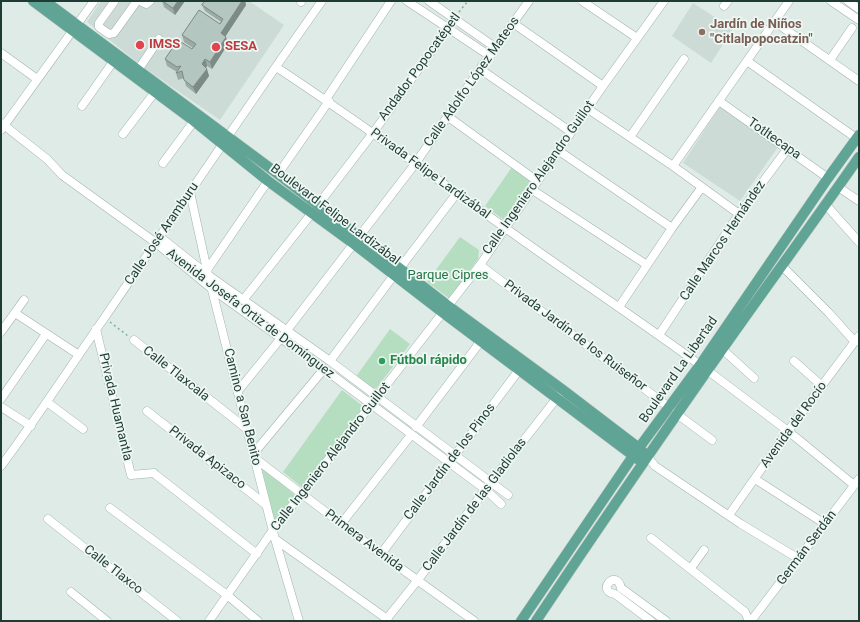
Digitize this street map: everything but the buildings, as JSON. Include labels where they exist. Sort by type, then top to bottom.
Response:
[{"type":"main road","name":"Boulevard Felipe Lardizábal","points":[[33,1],[138,70],[151,86],[194,121],[278,174],[315,209]]},
{"type":"main road","name":"Boulevard Felipe Lardizábal","points":[[45,1],[114,62],[151,86],[225,141],[268,181],[315,209],[357,240],[444,309],[560,394],[645,459]]},
{"type":"main road","name":"Boulevard La Libertad","points":[[536,621],[645,459],[673,411],[704,368],[828,178],[858,136]]},
{"type":"main road","name":"Boulevard La Libertad","points":[[704,368],[722,349],[859,156]]},
{"type":"main road","name":"Boulevard Felipe Lardizábal","points":[[444,309],[481,341],[519,370],[560,394]]},
{"type":"main road","name":"Boulevard La Libertad","points":[[521,621],[636,452],[673,411]]},
{"type":"street","points":[[2,126],[94,1]]},
{"type":"street","points":[[114,2],[99,23],[99,27],[109,34],[114,33],[138,1],[146,4],[150,1]]},
{"type":"street","name":"Calle José Aramburu","points":[[1,466],[31,426],[322,1]]},
{"type":"street","points":[[278,174],[391,1]]},
{"type":"street","points":[[407,1],[490,56]]},
{"type":"street","points":[[429,1],[496,48]]},
{"type":"street","name":"Calle Adolfo López Mateos","points":[[238,391],[281,338],[415,164],[447,116],[529,1]]},
{"type":"street","points":[[582,1],[637,38]]},
{"type":"street","name":"Calle Ingeniero Alejandro Guillot","points":[[209,621],[257,554],[274,534],[301,494],[377,398],[444,309],[480,265],[603,86],[664,1]]},
{"type":"street","points":[[673,166],[789,1]]},
{"type":"street","points":[[831,1],[859,20]]},
{"type":"street","points":[[848,1],[859,9]]},
{"type":"street","name":"Andador Popocatépetl","points":[[244,299],[373,133],[455,18]]},
{"type":"street","points":[[774,22],[859,81]]},
{"type":"street","points":[[513,24],[603,86]]},
{"type":"street","points":[[830,60],[852,28]]},
{"type":"street","points":[[138,70],[158,39]]},
{"type":"street","points":[[1,53],[37,79]]},
{"type":"street","points":[[630,137],[684,58]]},
{"type":"street","points":[[747,61],[858,136]]},
{"type":"street","points":[[82,106],[114,62]]},
{"type":"street","name":"Privada Felipe Lardizábal","points":[[276,67],[327,100],[415,164],[660,335],[857,482]]},
{"type":"street","points":[[480,69],[572,132]]},
{"type":"street","points":[[123,134],[151,86]]},
{"type":"street","name":"Totltecapa","points":[[719,101],[788,148],[828,178]]},
{"type":"street","points":[[588,109],[673,166],[739,214]]},
{"type":"street","points":[[447,116],[537,181]]},
{"type":"street","points":[[163,163],[194,121]]},
{"type":"street","name":"Avenida Josefa Ortiz de Domínguez","points":[[2,126],[46,158],[62,175],[208,272],[330,361],[377,398],[508,495]]},
{"type":"street","name":"Calle Marcos Hernández","points":[[660,335],[739,214],[788,148]]},
{"type":"street","points":[[559,151],[672,228]]},
{"type":"street","points":[[208,272],[268,181]]},
{"type":"street","points":[[619,307],[672,228],[702,187]]},
{"type":"street","points":[[838,187],[859,201]]},
{"type":"street","points":[[531,190],[647,265]]},
{"type":"street","name":"Camino a San Benito","points":[[190,192],[212,289],[255,456],[266,505],[299,621]]},
{"type":"street","points":[[330,361],[457,193]]},
{"type":"street","points":[[826,204],[859,242]]},
{"type":"street","name":"Avenida Josefa Ortiz de Domínguez","points":[[158,240],[212,289],[324,369],[486,490],[501,504]]},
{"type":"street","name":"Privada Jardín de los Ruiseñor","points":[[480,265],[712,440]]},
{"type":"street","points":[[782,266],[857,339]]},
{"type":"street","points":[[1,332],[24,300]]},
{"type":"street","points":[[15,313],[79,355]]},
{"type":"street","name":"Privada Huamantla","points":[[96,329],[131,474],[154,473],[257,554]]},
{"type":"street","points":[[1,399],[46,334]]},
{"type":"street","name":"Avenida del Rocío","points":[[729,515],[857,339]]},
{"type":"street","name":"Calle Tlaxcala","points":[[134,340],[247,429]]},
{"type":"street","points":[[416,427],[481,341]]},
{"type":"street","points":[[722,349],[754,378]]},
{"type":"street","points":[[794,361],[822,386]]},
{"type":"street","points":[[255,456],[324,369]]},
{"type":"street","name":"Calle Jardín de los Pinos","points":[[381,554],[519,370]]},
{"type":"street","name":"Calle Jardín de las Gladiolas","points":[[387,620],[491,482],[560,394]]},
{"type":"street","points":[[47,402],[83,429]]},
{"type":"street","points":[[1,406],[31,426]]},
{"type":"street","name":"Privada Apizaco","points":[[147,411],[266,505]]},
{"type":"street","points":[[341,524],[411,434]]},
{"type":"street","name":"Primera Avenida","points":[[255,456],[301,494],[417,581],[474,621]]},
{"type":"street","points":[[645,459],[729,515],[799,559]]},
{"type":"street","points":[[754,479],[825,524]]},
{"type":"street","name":"Germán Serdán","points":[[751,620],[857,482]]},
{"type":"street","points":[[110,508],[227,595],[258,621]]},
{"type":"street","name":"Calle Tlaxco","points":[[48,519],[177,621]]},
{"type":"street","points":[[274,534],[387,620]]},
{"type":"street","points":[[651,538],[745,612],[751,620]]},
{"type":"street","points":[[691,568],[704,550]]},
{"type":"street","points":[[651,621],[618,591],[666,621]]},
{"type":"street","points":[[71,592],[107,621]]},
{"type":"path","name":"Andador Popocatépetl","points":[[455,18],[468,1]]},
{"type":"path","name":"Calle Tlaxcala","points":[[104,318],[134,340]]},
{"type":"shaded area","name":"SESA","points":[[101,1],[249,1],[284,25],[220,120],[146,69],[87,22]]},
{"type":"shaded area","name":"Jardín de Niños \"Citlalpopocatzin\"","points":[[693,3],[733,29],[711,63],[672,36]]},
{"type":"shaded area","points":[[721,105],[778,147],[740,201],[683,163]]},
{"type":"green space","points":[[512,167],[532,180],[504,220],[485,206]]},
{"type":"green space","name":"Parque Cipres","points":[[460,237],[479,250],[478,259],[450,299],[427,282]]},
{"type":"green space","name":"Fútbol rápido","points":[[390,329],[410,344],[373,393],[355,378]]},
{"type":"green space","points":[[342,390],[364,407],[303,488],[283,472]]},
{"type":"green space","points":[[261,465],[296,496],[275,524]]},
{"type":"place","name":"Jardín de Niños \"Citlalpopocatzin\"","points":[[702,32]]},
{"type":"place","name":"IMSS","points":[[140,45]]},
{"type":"place","name":"SESA","points":[[216,47]]},
{"type":"place","name":"Fútbol rápido","points":[[382,361]]}]
